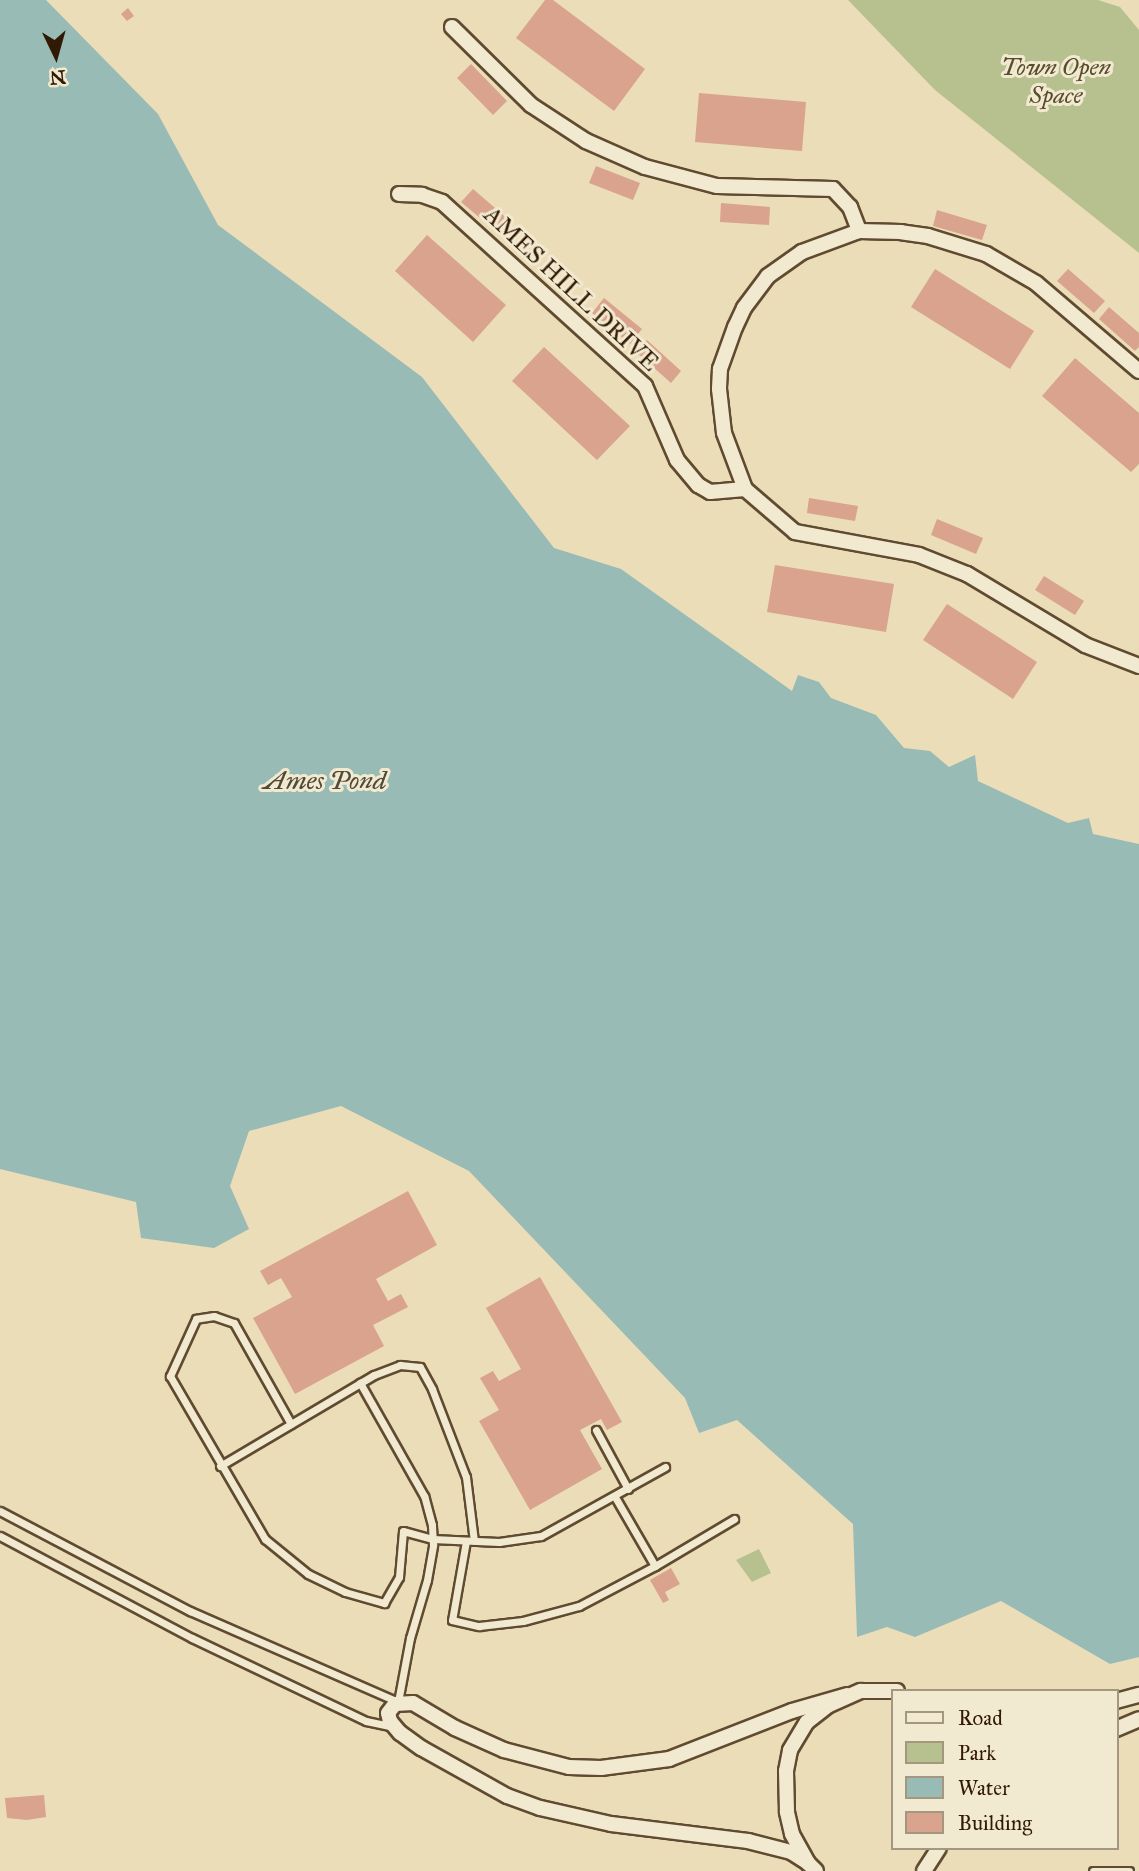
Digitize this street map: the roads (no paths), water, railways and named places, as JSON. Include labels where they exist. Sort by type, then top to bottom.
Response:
[{"type":"street","points":[[452,27],[531,105],[586,141],[645,167],[717,186],[833,189],[850,207],[859,231]]},
{"type":"street","name":"AMES HILL DRIVE","points":[[399,194],[422,195],[442,202],[645,386],[677,460],[698,485],[710,492],[745,489]]},
{"type":"street","points":[[1139,371],[1036,283],[986,254],[928,236],[883,230],[859,231],[802,252],[768,276],[744,308],[730,337],[720,369],[720,410],[731,457],[745,489],[795,533],[919,555],[967,574],[1085,645],[1139,666]]},
{"type":"street","points":[[812,1867],[791,1852],[748,1841],[611,1824],[540,1808],[466,1774],[410,1741],[394,1727],[388,1713],[391,1706],[398,1702],[413,1703],[455,1728],[533,1759],[601,1768],[669,1759],[792,1711],[847,1695],[873,1690],[890,1691]]},
{"type":"street","points":[[812,1867],[792,1834],[787,1812],[786,1772],[790,1750],[814,1714],[847,1695]]},
{"type":"street","points":[[1118,1700],[1139,1695]]},
{"type":"street","points":[[1118,1728],[1139,1719]]},
{"type":"street","points":[[924,1871],[938,1850]]},
{"type":"lane","points":[[291,1424],[234,1323],[214,1316],[196,1319],[170,1377],[265,1539],[308,1574],[345,1592],[384,1603],[399,1577],[403,1531],[432,1539],[470,1541],[499,1542],[541,1536],[665,1467]]},
{"type":"lane","points":[[220,1466],[360,1383],[400,1365],[420,1367],[432,1389],[466,1478],[470,1541],[452,1620],[479,1626],[523,1621],[579,1606],[734,1519]]},
{"type":"lane","points":[[0,1511],[190,1611],[398,1702],[410,1638],[427,1580],[432,1539],[424,1496],[360,1383]]},
{"type":"lane","points":[[596,1430],[628,1489]]},
{"type":"lane","points":[[615,1497],[654,1566]]},
{"type":"lane","points":[[0,1536],[192,1638],[366,1721],[394,1727]]},
{"type":"lane","points":[[1093,1871],[1129,1871]]},
{"type":"water","name":"Ames Pond","points":[[0,0],[46,0],[158,114],[218,225],[422,377],[554,548],[621,569],[792,691],[798,675],[819,682],[831,698],[876,715],[904,748],[930,751],[949,767],[975,755],[978,781],[1068,823],[1089,818],[1093,834],[1139,844],[1139,1657],[1110,1664],[1001,1601],[915,1637],[887,1627],[857,1637],[853,1524],[737,1420],[699,1433],[685,1398],[469,1171],[341,1106],[249,1131],[230,1186],[249,1229],[214,1248],[141,1238],[136,1202],[0,1169]]},
{"type":"park label","name":"Town Open Space","points":[[1056,82]]}]
